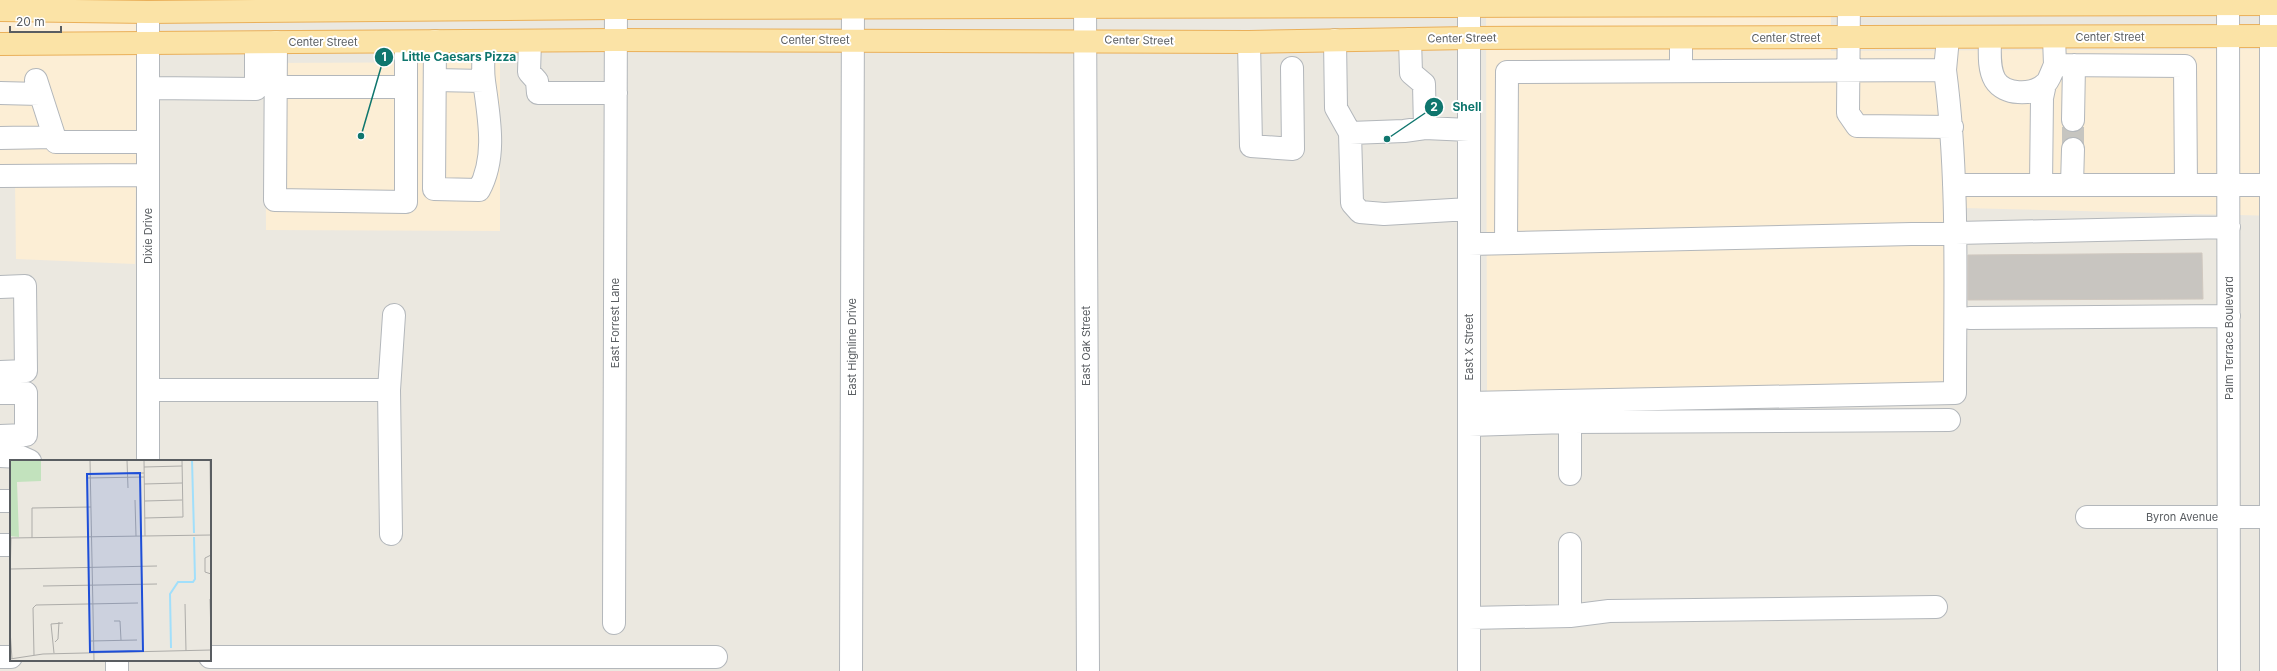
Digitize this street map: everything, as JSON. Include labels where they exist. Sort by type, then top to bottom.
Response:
[{"type":"main road","points":[[2113,37],[2114,2]]},
{"type":"main road","name":"Center Street","points":[[0,44],[530,41],[616,18],[718,4],[806,4],[853,18],[908,4],[950,4],[1085,17],[1249,42],[1410,39],[1469,17],[1622,4],[2229,2],[2274,4]]},
{"type":"main road","name":"Center Street","points":[[0,10],[58,5],[148,12],[329,5],[513,5],[616,18],[1085,17],[1227,3],[1405,3],[1469,17],[1681,38],[2274,36]]},
{"type":"main road","points":[[329,5],[329,42]]},
{"type":"street","name":"Palm Terrace Boulevard","points":[[2229,2],[2229,671]]},
{"type":"street","points":[[1849,3],[1848,113],[1857,126],[1952,127]]},
{"type":"street","points":[[2272,671],[2274,517],[2274,4]]},
{"type":"street","name":"Dixie Drive","points":[[148,12],[148,460]]},
{"type":"street","name":"East Oak Street","points":[[1085,17],[1088,671]]},
{"type":"street","name":"East X Street","points":[[1469,17],[1469,671]]},
{"type":"street","name":"East Forrest Lane","points":[[614,624],[616,18]]},
{"type":"street","name":"East Highline Drive","points":[[851,671],[853,18]]},
{"type":"street","points":[[2148,66],[2149,36]]},
{"type":"street","points":[[1990,37],[1991,68],[1995,80],[2003,88],[2022,92],[2033,90],[2058,72],[2148,66],[2184,66],[2186,185]]},
{"type":"street","points":[[2054,37],[2058,72],[2073,120]]},
{"type":"street","points":[[1681,38],[1681,71]]},
{"type":"street","points":[[1469,403],[1955,393],[1955,234],[1952,127],[1946,70],[1948,38]]},
{"type":"street","points":[[1410,39],[1410,73],[1424,84],[1425,128]]},
{"type":"street","points":[[1335,40],[1336,108],[1350,132],[1352,203],[1360,212],[1384,214],[1469,209]]},
{"type":"street","points":[[435,41],[434,189],[479,190],[487,175],[490,160],[488,98],[484,81],[484,41]]},
{"type":"street","points":[[530,41],[529,72],[538,81],[538,93],[616,93]]},
{"type":"street","points":[[266,43],[276,87],[275,200],[406,202],[406,42]]},
{"type":"street","points":[[1249,42],[1251,146],[1293,149],[1292,68]]},
{"type":"street","points":[[148,88],[256,89],[266,43]]},
{"type":"street","points":[[1506,243],[1507,72],[1946,70]]},
{"type":"street","points":[[2041,185],[2042,98],[2058,72]]},
{"type":"street","points":[[435,80],[484,81]]},
{"type":"street","points":[[0,94],[38,87],[56,142],[148,142]]},
{"type":"street","points":[[276,87],[406,87]]},
{"type":"street","points":[[1350,132],[1404,131],[1425,128],[1469,130]]},
{"type":"street","points":[[0,138],[54,137]]},
{"type":"street","points":[[2072,185],[2073,149]]},
{"type":"street","points":[[0,176],[148,175]]},
{"type":"street","points":[[1954,185],[2274,186]]},
{"type":"street","points":[[1469,244],[2229,227]]},
{"type":"street","points":[[0,287],[25,286],[26,371],[0,372]]},
{"type":"street","points":[[391,534],[389,390],[394,315]]},
{"type":"street","points":[[1970,318],[2229,316]]},
{"type":"street","points":[[148,390],[389,390]]},
{"type":"street","points":[[0,393],[26,393],[26,435],[0,436]]},
{"type":"street","points":[[1469,425],[1570,422],[1949,420]]},
{"type":"street","points":[[1570,422],[1570,474]]},
{"type":"street","points":[[0,456],[21,457],[28,460]]},
{"type":"street","points":[[0,501],[10,500]]},
{"type":"street","name":"Byron Avenue","points":[[2087,518],[2274,517]]},
{"type":"street","points":[[1570,544],[1570,616]]},
{"type":"street","points":[[1469,618],[1570,616],[1609,611],[1936,607]]},
{"type":"street","points":[[211,657],[304,664],[535,664],[716,657]]},
{"type":"street","points":[[116,671],[117,661]]},
{"type":"shaded area","points":[[0,0],[138,0],[135,264],[16,259],[15,183],[0,182]]},
{"type":"shaded area","points":[[1486,0],[1831,0],[1831,51],[2277,49],[2277,216],[1963,208],[1965,388],[1487,392]]},
{"type":"shaded area","points":[[500,62],[500,231],[266,230],[265,63]]},
{"type":"building","points":[[2202,253],[2203,299],[1968,300],[1968,255]]},
{"type":"tunnel","points":[[2073,120],[2073,149]]},
{"type":"place","name":"Little Caesars Pizza","points":[[361,136]]},
{"type":"place","name":"Shell","points":[[1387,139]]}]
